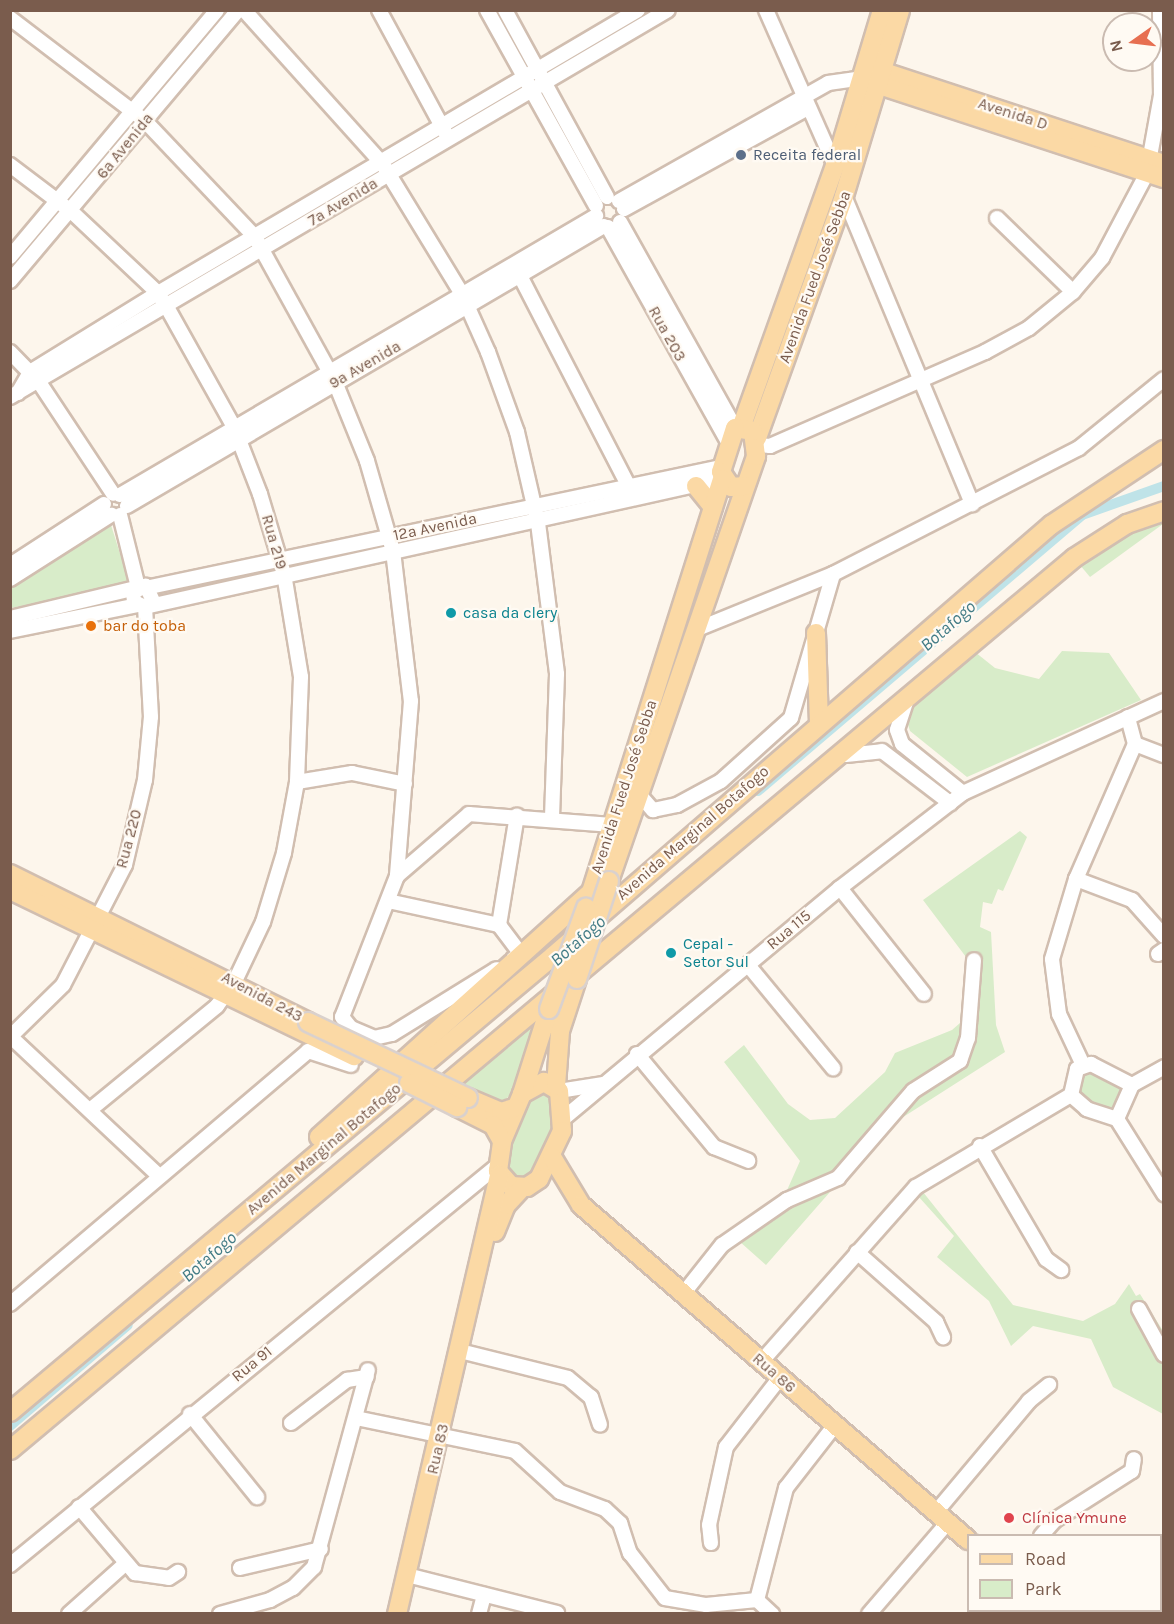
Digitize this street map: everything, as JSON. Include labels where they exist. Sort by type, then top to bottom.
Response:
[{"type":"main road","name":"Avenida Fued José Sebba","points":[[564,1118],[557,1088],[560,1031],[638,793],[700,627],[758,442],[844,196],[874,78],[882,10]]},
{"type":"main road","name":"Avenida Fued José Sebba","points":[[502,1141],[588,900],[713,507],[734,432],[835,166],[874,78],[900,10]]},
{"type":"main road","name":"Avenida D","points":[[874,78],[996,115],[1155,168]]},
{"type":"main road","points":[[734,432],[758,442]]},
{"type":"main road","name":"Avenida Marginal Botafogo","points":[[10,1412],[290,1177],[1051,525],[1164,450]]},
{"type":"main road","points":[[722,473],[735,488],[745,486]]},
{"type":"main road","points":[[696,486],[713,507]]},
{"type":"main road","name":"Avenida Marginal Botafogo","points":[[10,1450],[846,755],[1074,558],[1127,524],[1164,511]]},
{"type":"main road","points":[[816,633],[819,722]]},
{"type":"main road","points":[[610,877],[616,836],[612,825]]},
{"type":"main road","name":"Avenida 243","points":[[10,874],[97,923],[231,989],[308,1022],[463,1102],[493,1125],[502,1141]]},
{"type":"main road","name":"Avenida 243","points":[[10,890],[97,923]]},
{"type":"main road","points":[[290,1177],[309,1148],[521,954],[588,900]]},
{"type":"main road","name":"Avenida 243","points":[[231,989],[352,1060],[463,1102],[501,1112],[518,1101]]},
{"type":"main road","points":[[518,1101],[537,1084],[557,1088]]},
{"type":"main road","name":"Rua 83","points":[[475,1284],[506,1205],[527,1186],[552,1157],[564,1118]]},
{"type":"main road","name":"Rua 83","points":[[397,1614],[441,1438],[475,1284],[502,1141]]},
{"type":"main road","name":"Rua 86","points":[[552,1157],[580,1205],[779,1379],[967,1538]]},
{"type":"main road","name":"Rua 86","points":[[498,1170],[527,1186],[580,1205]]},
{"type":"main road","points":[[10,1406],[41,1386]]},
{"type":"street","name":"6ª Avenida","points":[[10,257],[217,10]]},
{"type":"street","name":"6ª Avenida","points":[[10,280],[72,212],[238,10]]},
{"type":"street","points":[[244,10],[386,168],[465,301],[517,432],[538,523],[557,674],[552,819]]},
{"type":"street","points":[[380,10],[446,134]]},
{"type":"street","name":"Rua 203","points":[[487,10],[526,86],[609,213]]},
{"type":"street","name":"Rua 203","points":[[505,10],[609,213],[734,432]]},
{"type":"street","points":[[607,10],[620,39]]},
{"type":"street","name":"7ª Avenida","points":[[14,395],[35,377],[158,293],[255,237],[446,134],[540,77],[613,24],[638,10]]},
{"type":"street","name":"7ª Avenida","points":[[540,77],[620,39],[668,10]]},
{"type":"street","points":[[766,10],[835,166]]},
{"type":"street","points":[[758,442],[770,446],[923,380],[1029,328],[1073,292],[1102,258],[1155,168],[1161,95],[1160,10]]},
{"type":"street","points":[[10,18],[145,121],[255,237],[332,376],[390,537],[411,700],[397,876],[342,1017],[351,1028],[374,1038],[392,1034],[521,954],[499,925],[388,901]]},
{"type":"street","name":"9ª Avenida","points":[[10,565],[113,502],[465,301],[609,213],[806,103],[828,83],[874,78]]},
{"type":"street","name":"Rua 219","points":[[10,165],[72,212],[158,293],[237,433],[282,567],[301,677],[297,782],[263,922],[231,989]]},
{"type":"street","name":"7ª Avenida","points":[[35,377],[168,309],[264,250],[386,168]]},
{"type":"street","points":[[844,196],[923,380],[972,504]]},
{"type":"street","points":[[997,218],[1073,292]]},
{"type":"street","points":[[517,269],[629,485],[633,500]]},
{"type":"street","name":"Rua 220","points":[[10,352],[35,377],[113,502],[143,596],[151,717],[145,780],[125,865],[63,986],[11,1037]]},
{"type":"street","points":[[700,627],[833,574],[1079,448],[1164,379]]},
{"type":"street","name":"12ª Avenida","points":[[282,567],[390,537],[629,485],[722,473]]},
{"type":"street","name":"12ª Avenida","points":[[10,618],[143,596],[282,567],[393,551],[538,523],[696,486],[722,473]]},
{"type":"street","name":"9ª Avenida","points":[[10,579],[113,502]]},
{"type":"street","points":[[638,793],[653,810],[676,805],[721,781],[791,718],[833,574]]},
{"type":"street","name":"12ª Avenida","points":[[10,631],[143,596]]},
{"type":"street","name":"Rua 115","points":[[564,1118],[840,888],[950,802],[963,793],[1164,701]]},
{"type":"street","points":[[906,702],[897,730],[902,744],[963,793]]},
{"type":"street","points":[[1128,717],[1135,744],[1076,879],[1052,959],[1059,1014],[1083,1065],[1132,1085]]},
{"type":"street","points":[[1135,744],[1164,755]]},
{"type":"street","points":[[846,755],[882,751],[950,802]]},
{"type":"street","points":[[297,782],[352,773],[405,784]]},
{"type":"street","points":[[397,876],[461,817],[517,816],[612,825]]},
{"type":"street","points":[[499,925],[517,816]]},
{"type":"street","points":[[1076,879],[1132,900],[1164,936]]},
{"type":"street","points":[[840,888],[924,994]]},
{"type":"street","points":[[683,1294],[722,1245],[787,1200],[838,1178],[913,1091],[960,1061],[968,1038],[974,960]]},
{"type":"street","points":[[748,965],[833,1068]]},
{"type":"street","points":[[90,1110],[231,989]]},
{"type":"street","points":[[11,1037],[159,1176]]},
{"type":"street","points":[[10,1304],[308,1051],[352,1060]]},
{"type":"street","points":[[638,1054],[714,1148],[748,1161]]},
{"type":"street","points":[[1071,1095],[1072,1077],[1083,1065]]},
{"type":"street","points":[[1117,1119],[1132,1085],[1164,1067]]},
{"type":"street","points":[[557,1088],[603,1084]]},
{"type":"street","points":[[1071,1095],[1087,1109],[1117,1119],[1164,1194]]},
{"type":"street","points":[[761,1362],[916,1187],[980,1146],[1071,1095]]},
{"type":"street","points":[[980,1146],[1046,1259],[1061,1270]]},
{"type":"street","name":"Rua 91","points":[[10,1565],[190,1414],[498,1170]]},
{"type":"street","points":[[857,1252],[936,1322],[943,1337]]},
{"type":"street","points":[[1139,1309],[1164,1355]]},
{"type":"street","points":[[460,1352],[568,1378],[591,1397],[600,1425]]},
{"type":"street","points":[[220,1614],[293,1588],[314,1567],[367,1373],[347,1380],[291,1423]]},
{"type":"street","points":[[711,1543],[709,1525],[726,1447],[779,1379]]},
{"type":"street","points":[[869,1614],[1029,1401],[1049,1386]]},
{"type":"street","points":[[190,1414],[257,1497]]},
{"type":"street","points":[[356,1418],[441,1438],[515,1451],[560,1492],[605,1509],[620,1523],[630,1553],[665,1598],[701,1609],[757,1600]]},
{"type":"street","points":[[757,1600],[786,1488],[835,1425]]},
{"type":"street","points":[[1043,1534],[1055,1520],[1132,1471],[1134,1459]]},
{"type":"street","points":[[79,1507],[126,1563],[144,1575],[169,1578],[178,1572]]},
{"type":"street","points":[[240,1568],[321,1548]]},
{"type":"street","points":[[69,1614],[126,1563]]},
{"type":"street","points":[[406,1575],[557,1613]]},
{"type":"street","points":[[479,1614],[484,1595]]},
{"type":"street","points":[[757,1600],[772,1614]]},
{"type":"green space","points":[[1163,511],[1163,524],[1090,577],[1074,558]]},
{"type":"green space","points":[[111,525],[130,585],[11,608],[11,587]]},
{"type":"green space","points":[[1062,651],[1109,653],[1141,700],[967,777],[910,731],[906,718],[910,700],[975,652],[995,668],[1039,679]]},
{"type":"green space","points":[[1020,831],[1027,837],[1003,891],[998,889],[992,904],[983,902],[980,927],[991,932],[996,1025],[1005,1052],[886,1128],[766,1265],[739,1241],[698,1287],[688,1278],[729,1230],[784,1197],[800,1161],[724,1062],[744,1045],[788,1104],[810,1120],[835,1118],[885,1072],[895,1053],[952,1030],[960,1023],[966,957],[923,900]]},
{"type":"green space","points":[[540,1007],[513,1092],[502,1103],[452,1078]]},
{"type":"green space","points":[[1094,1069],[1121,1081],[1127,1093],[1116,1112],[1079,1096],[1077,1081]]},
{"type":"green space","points":[[548,1088],[558,1121],[532,1178],[513,1177],[507,1158],[531,1095]]},
{"type":"green space","points":[[923,1192],[1013,1305],[1083,1321],[1115,1304],[1129,1284],[1136,1296],[1140,1294],[1163,1331],[1163,1414],[1113,1387],[1091,1339],[1033,1326],[1011,1346],[989,1301],[937,1257],[954,1236],[918,1196]]},
{"type":"waterway","name":"Botafogo","points":[[758,791],[1082,515],[1164,486]]},
{"type":"waterway","name":"Botafogo","points":[[10,1426],[128,1325]]},
{"type":"place","name":"Receita federal","points":[[741,155]]},
{"type":"place","name":"casa da clery","points":[[451,613]]},
{"type":"place","name":"bar do toba","points":[[91,626]]},
{"type":"place","name":"Cepal - Setor Sul","points":[[671,953]]},
{"type":"place","name":"Clínica Ymune","points":[[1009,1518]]}]
